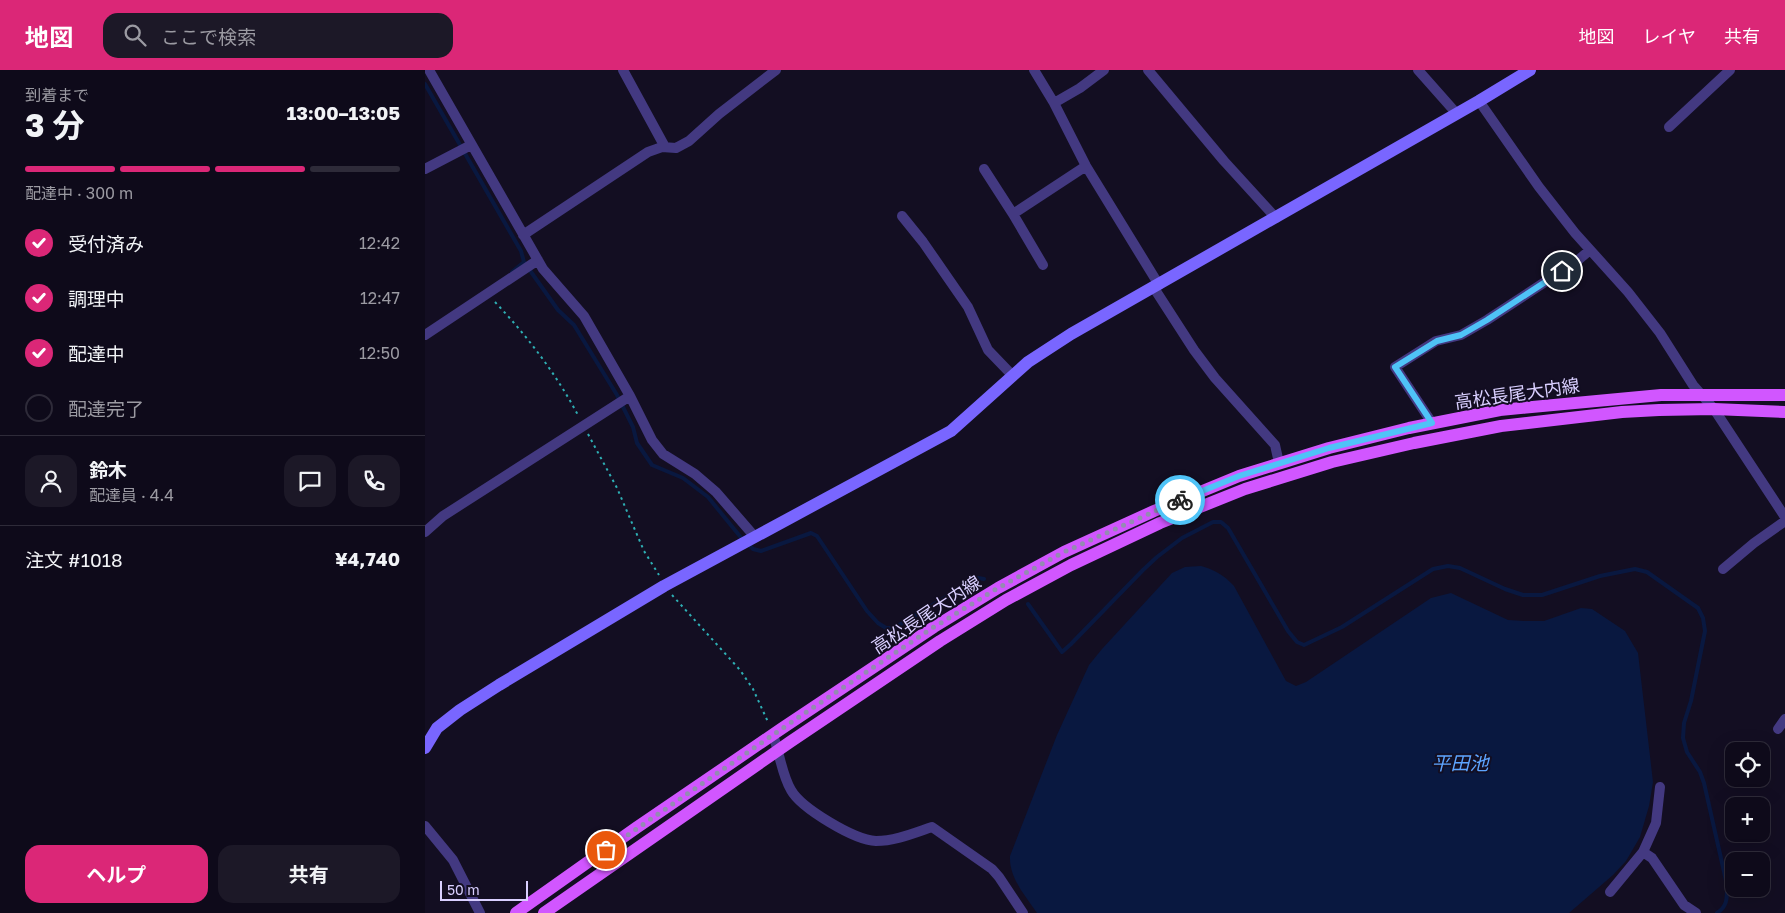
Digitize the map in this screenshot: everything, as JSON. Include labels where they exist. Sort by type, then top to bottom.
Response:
[{"type":"main road","name":"高松長尾大内線","points":[[544,913],[775,741],[934,627],[998,588],[1064,552],[1154,511],[1239,476],[1329,448],[1432,423],[1500,410],[1622,398],[1700,394],[1785,395]]},
{"type":"main road","name":"高松長尾大内線","points":[[516,913],[636,828],[1006,600],[1160,523],[1245,489],[1332,462],[1501,426],[1623,412],[1714,409],[1785,412]]},
{"type":"street","points":[[429,70],[543,268],[584,316],[630,396],[652,440],[663,454],[695,474],[716,492],[755,537]]},
{"type":"street","points":[[623,70],[665,147]]},
{"type":"street","points":[[523,235],[648,152],[665,147],[675,148],[689,141],[719,114],[776,70]]},
{"type":"street","points":[[1034,70],[1054,103],[1085,166],[1194,350],[1215,378],[1275,445],[1279,463]]},
{"type":"street","points":[[1054,103],[1080,88],[1104,70]]},
{"type":"street","points":[[1148,70],[1224,161],[1276,218]]},
{"type":"street","points":[[1418,70],[1457,114]]},
{"type":"street","points":[[425,748],[437,728],[460,710],[499,685],[664,586],[951,432],[1028,362],[1071,334],[1457,114],[1530,70]]},
{"type":"street","points":[[1669,127],[1730,70]]},
{"type":"street","points":[[1479,101],[1575,233],[1628,292],[1660,333],[1700,394],[1714,409],[1785,517]]},
{"type":"street","points":[[425,169],[471,144]]},
{"type":"street","points":[[1013,214],[1085,166]]},
{"type":"street","points":[[984,169],[1043,265]]},
{"type":"street","points":[[902,216],[923,242],[968,307],[987,350],[1013,376]]},
{"type":"street","points":[[1432,423],[1395,367],[1437,341],[1461,335],[1487,320],[1577,261],[1590,250]]},
{"type":"street","points":[[425,335],[538,260]]},
{"type":"street","points":[[425,532],[443,516],[630,396]]},
{"type":"street","points":[[1723,569],[1754,543],[1785,521]]},
{"type":"street","points":[[1778,729],[1785,719]]},
{"type":"street","points":[[775,741],[792,793],[802,803],[840,830],[875,841],[898,838],[932,827],[992,869],[1023,913]]},
{"type":"street","points":[[1610,892],[1643,852],[1656,823],[1660,787]]},
{"type":"street","points":[[425,826],[453,860],[480,913]]},
{"type":"street","points":[[1643,852],[1652,858],[1685,905],[1696,913]]},
{"type":"path","points":[[664,586],[740,670],[753,689],[775,741]]},
{"type":"water","name":"平田池","points":[[1201,566],[1219,573],[1234,586],[1286,681],[1296,686],[1306,682],[1431,598],[1451,593],[1508,620],[1544,621],[1581,608],[1592,609],[1625,631],[1638,653],[1653,782],[1649,806],[1640,837],[1626,861],[1613,875],[1569,913],[1037,913],[1015,879],[1010,864],[1010,856],[1057,735],[1089,665],[1172,573],[1185,567]]},
{"type":"waterway","points":[[425,84],[521,251],[524,262],[558,310],[574,325],[617,395],[633,427],[637,443],[652,465],[683,478],[708,497],[743,540]]},
{"type":"waterway","points":[[512,272],[524,262]]},
{"type":"waterway","points":[[1028,604],[1062,652],[1157,557],[1182,538],[1213,522],[1221,522],[1228,528],[1288,631],[1297,642],[1304,645],[1342,627],[1433,569],[1448,566],[1460,568],[1505,589],[1523,595],[1542,595],[1600,576],[1635,569],[1647,572],[1698,608],[1703,618],[1705,631],[1691,701],[1684,723],[1683,738],[1687,752],[1700,772],[1704,783],[1727,885],[1725,904],[1717,913]]},
{"type":"waterway","points":[[748,544],[753,549],[761,551],[811,533],[817,536],[867,611],[878,623],[886,628],[894,628],[978,578],[984,579]]},
{"type":"way so far","points":[[606,850],[796,719],[934,627],[998,588],[1064,552],[1180,500]]},
{"type":"route","points":[[1180,500],[1239,476],[1329,448],[1432,423],[1395,367],[1437,341],[1461,335],[1562,271]]}]
